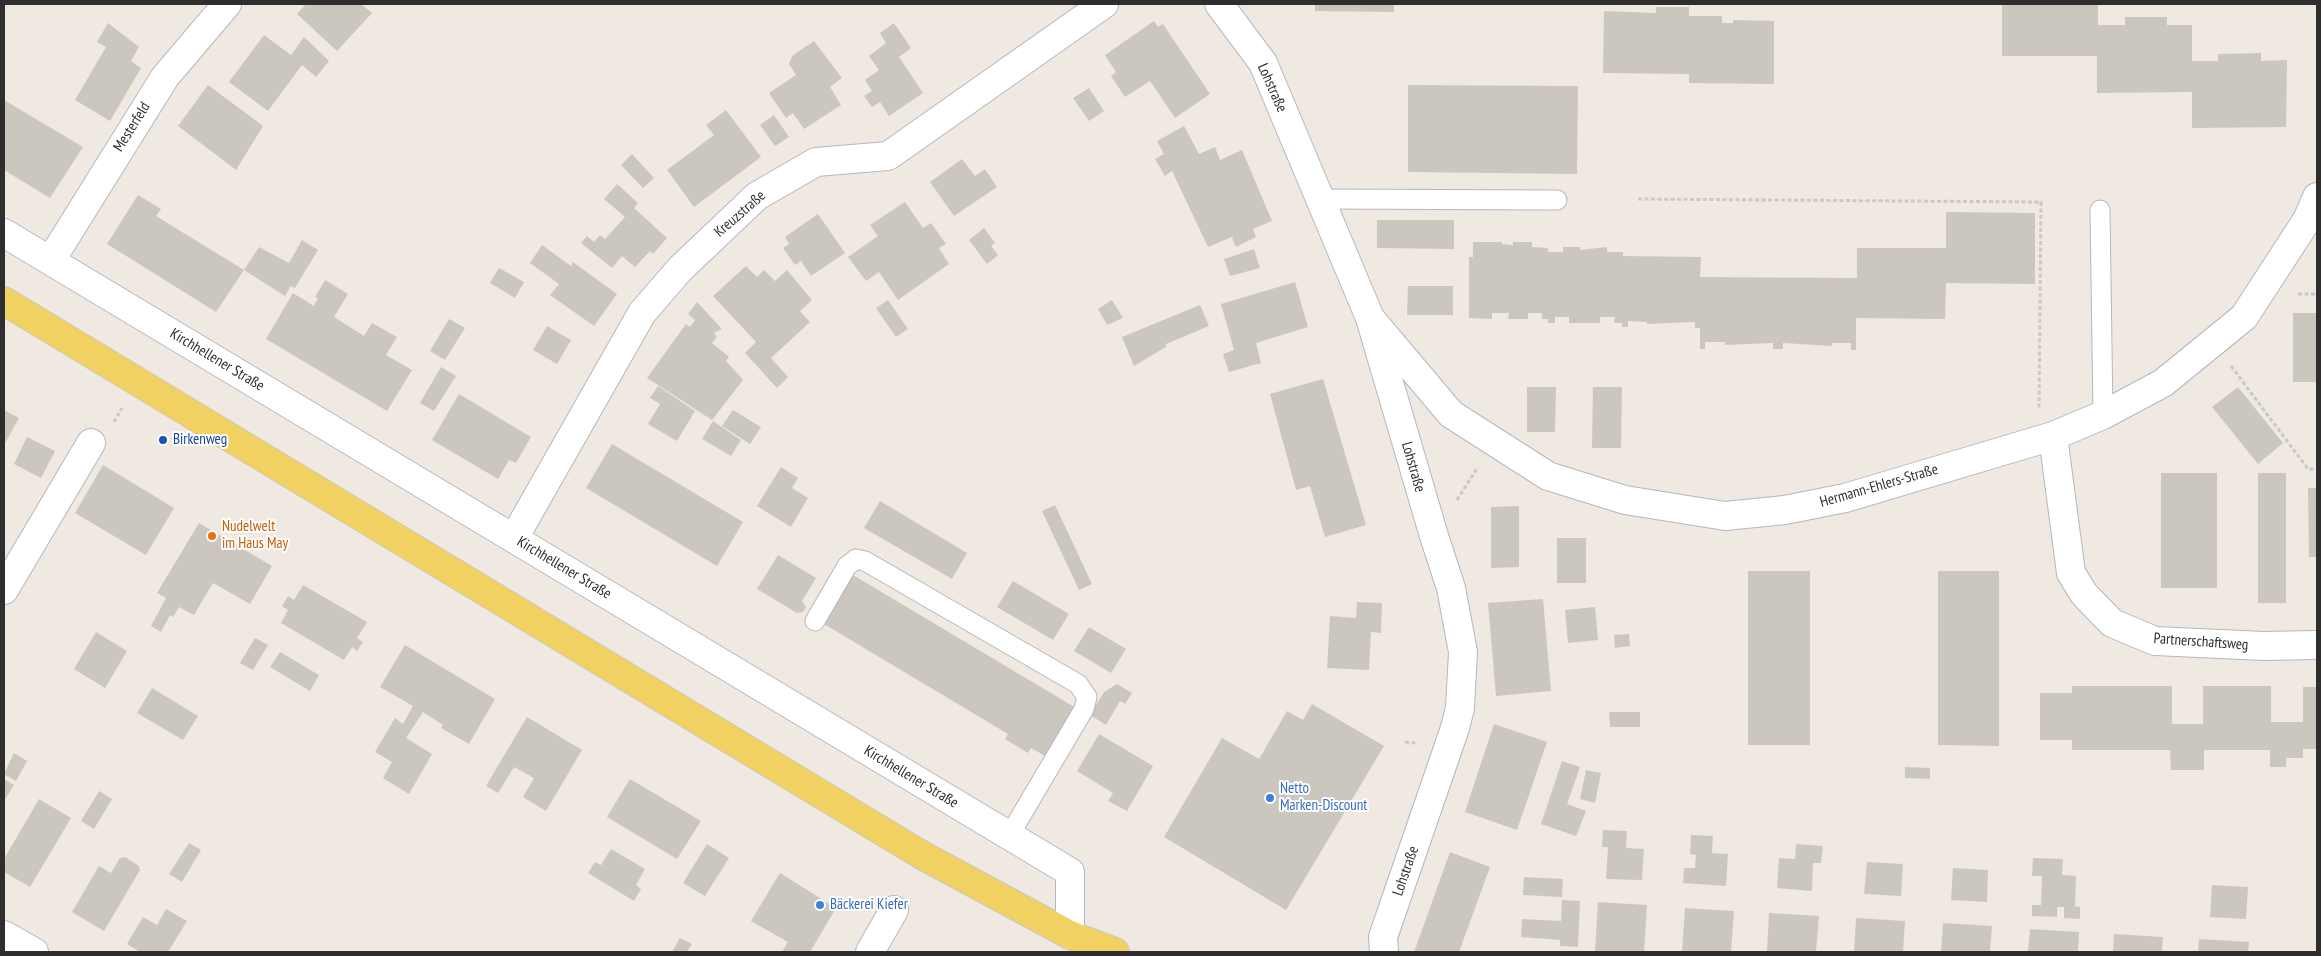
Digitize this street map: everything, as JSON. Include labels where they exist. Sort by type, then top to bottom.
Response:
[{"type":"main road","points":[[4,301],[920,854],[1070,935],[1115,952]]},
{"type":"street","name":"Mesterfeld","points":[[50,260],[164,77],[227,4]]},
{"type":"street","name":"Kreuzstraße","points":[[514,538],[642,313],[680,269],[757,196],[816,162],[888,156],[1104,4]]},
{"type":"street","name":"Lohstraße","points":[[1219,4],[1262,63],[1370,318],[1434,536],[1452,588],[1463,652],[1460,708],[1383,937],[1384,952]]},
{"type":"street","name":"Hermann-Ehlers-Straße","points":[[1370,318],[1451,414],[1548,476],[1625,500],[1725,516],[1785,510],[1845,498],[2046,437],[2104,415],[2164,383],[2212,341],[2244,317],[2307,220],[2317,197]]},
{"type":"street","name":"Kirchhellener Straße","points":[[4,233],[1070,872],[1070,935]]},
{"type":"street","name":"Partnerschaftsweg","points":[[2046,437],[2071,573],[2084,594],[2112,623],[2155,641],[2264,646],[2317,645]]},
{"type":"street","points":[[4,590],[91,443]]},
{"type":"street","points":[[870,952],[894,910]]},
{"type":"street","points":[[4,935],[34,952]]},
{"type":"lane","points":[[1320,199],[1557,200]]},
{"type":"lane","points":[[2100,210],[2104,415]]},
{"type":"lane","points":[[815,621],[847,566],[856,559],[865,561],[1078,684],[1088,697],[1084,709],[1009,836]]},
{"type":"path","points":[[1638,199],[2041,202],[2046,437]]},
{"type":"path","points":[[2212,341],[2308,469],[2317,469]]},
{"type":"path","points":[[91,443],[102,443],[138,381]]},
{"type":"path","points":[[1434,536],[1495,442]]},
{"type":"building","points":[[306,4],[361,4],[372,13],[337,51],[297,14]]},
{"type":"building","points":[[1315,4],[1394,4],[1394,12],[1315,11]]},
{"type":"building","points":[[2002,4],[2098,4],[2098,25],[2125,25],[2125,17],[2167,17],[2167,25],[2192,25],[2192,61],[2218,61],[2218,54],[2261,53],[2261,61],[2287,60],[2286,127],[2192,128],[2192,92],[2097,93],[2097,56],[2002,56]]},
{"type":"building","points":[[1656,7],[1689,7],[1689,16],[1722,16],[1722,23],[1733,23],[1733,20],[1774,21],[1774,84],[1689,83],[1689,74],[1603,73],[1604,11],[1656,13]]},
{"type":"building","points":[[1154,21],[1158,27],[1163,24],[1210,94],[1175,118],[1150,81],[1125,97],[1111,76],[1116,72],[1105,55]]},
{"type":"building","points":[[108,23],[139,47],[131,61],[141,68],[110,121],[75,100],[106,47],[97,42]]},
{"type":"building","points":[[894,23],[911,48],[899,57],[923,93],[889,116],[880,102],[872,107],[864,96],[872,91],[865,80],[879,70],[869,56],[886,43],[880,33]]},
{"type":"building","points":[[264,35],[291,55],[304,37],[329,61],[316,77],[302,65],[268,111],[229,82]]},
{"type":"building","points":[[814,41],[842,78],[830,87],[841,105],[804,129],[793,113],[786,118],[769,93],[796,75],[789,64],[792,56]]},
{"type":"building","points":[[208,85],[263,126],[236,170],[178,126]]},
{"type":"building","points":[[1408,85],[1578,86],[1577,174],[1408,172]]},
{"type":"building","points":[[1089,88],[1104,111],[1089,121],[1073,98]]},
{"type":"building","points":[[4,100],[83,147],[50,198],[4,170]]},
{"type":"building","points":[[726,110],[761,157],[694,207],[667,170],[714,135],[706,125]]},
{"type":"building","points":[[774,115],[789,137],[775,146],[760,125]]},
{"type":"building","points":[[1184,126],[1199,154],[1215,147],[1220,160],[1242,150],[1272,221],[1253,229],[1256,237],[1236,247],[1232,238],[1234,236],[1208,247],[1172,171],[1165,176],[1155,159],[1164,154],[1157,141]]},
{"type":"building","points":[[632,154],[654,178],[643,188],[621,165]]},
{"type":"building","points":[[962,159],[975,176],[985,169],[997,187],[954,216],[930,182]]},
{"type":"building","points":[[617,184],[638,203],[634,208],[667,238],[653,254],[650,251],[635,267],[622,256],[612,268],[581,243],[587,236],[594,242],[600,235],[605,239],[625,217],[604,199]]},
{"type":"building","points":[[138,195],[161,209],[156,216],[244,270],[216,312],[107,244]]},
{"type":"building","points":[[905,202],[923,228],[931,223],[946,244],[939,248],[949,264],[898,300],[879,272],[866,281],[848,257],[878,236],[870,225]]},
{"type":"building","points":[[1946,212],[2035,213],[2035,284],[1946,283],[1945,319],[1856,318],[1856,350],[1851,350],[1851,343],[1832,343],[1832,346],[1783,343],[1783,349],[1773,349],[1773,343],[1725,345],[1725,342],[1705,342],[1705,349],[1700,349],[1700,328],[1695,328],[1695,322],[1647,324],[1647,322],[1628,321],[1628,327],[1622,327],[1622,323],[1614,323],[1615,317],[1600,317],[1600,323],[1569,323],[1569,317],[1555,317],[1555,323],[1548,323],[1548,319],[1542,319],[1542,313],[1528,313],[1528,319],[1508,319],[1509,313],[1492,313],[1492,319],[1469,318],[1469,257],[1473,257],[1473,242],[1502,242],[1502,244],[1513,245],[1513,242],[1532,242],[1532,247],[1548,248],[1548,252],[1563,252],[1563,247],[1580,247],[1580,250],[1607,247],[1607,252],[1623,252],[1623,256],[1701,257],[1700,277],[1857,278],[1857,248],[1946,248]]},
{"type":"building","points":[[818,214],[845,253],[811,276],[801,261],[795,265],[783,248],[789,244],[785,237]]},
{"type":"building","points":[[1377,220],[1454,220],[1454,249],[1377,248]]},
{"type":"building","points":[[984,228],[995,243],[991,246],[998,255],[987,264],[969,240]]},
{"type":"building","points":[[302,240],[318,250],[295,288],[291,286],[285,296],[244,270],[259,247],[289,263]]},
{"type":"building","points":[[542,245],[571,266],[573,262],[617,294],[594,326],[550,295],[559,284],[530,263]]},
{"type":"building","points":[[1254,249],[1260,268],[1230,276],[1224,259]]},
{"type":"building","points":[[746,266],[757,277],[764,270],[775,281],[787,270],[812,300],[800,311],[810,322],[771,358],[788,377],[777,388],[745,353],[756,342],[713,296]]},
{"type":"building","points":[[499,268],[524,282],[515,298],[490,283]]},
{"type":"building","points":[[325,280],[348,294],[334,317],[364,336],[372,323],[397,337],[386,355],[412,370],[387,411],[266,339],[293,293],[314,306],[318,298],[315,297]]},
{"type":"building","points":[[1295,282],[1308,327],[1256,343],[1261,363],[1229,372],[1223,354],[1234,350],[1221,304]]},
{"type":"building","points":[[1408,286],[1453,286],[1453,315],[1407,315]]},
{"type":"building","points":[[888,300],[908,329],[896,337],[876,308]]},
{"type":"building","points":[[1112,300],[1123,318],[1107,325],[1098,309]]},
{"type":"building","points":[[697,302],[722,329],[714,333],[717,337],[712,343],[729,357],[726,361],[743,380],[712,420],[647,378],[686,324],[690,327],[695,320],[688,314]]},
{"type":"building","points":[[1200,305],[1209,326],[1166,344],[1166,347],[1134,366],[1122,337]]},
{"type":"building","points":[[2293,313],[2317,313],[2317,382],[2293,382]]},
{"type":"building","points":[[449,319],[465,328],[445,360],[430,351]]},
{"type":"building","points":[[547,326],[571,340],[557,364],[533,350]]},
{"type":"building","points":[[441,367],[456,376],[434,411],[420,403]]},
{"type":"building","points":[[1323,379],[1366,525],[1325,537],[1310,486],[1296,490],[1270,394]]},
{"type":"building","points":[[658,386],[695,411],[677,441],[648,424],[660,404],[650,398]]},
{"type":"building","points":[[1527,387],[1556,387],[1555,432],[1527,432]]},
{"type":"building","points":[[1593,387],[1622,387],[1621,448],[1592,448]]},
{"type":"building","points":[[2238,387],[2283,443],[2258,464],[2212,407]]},
{"type":"building","points":[[459,394],[531,437],[516,463],[509,460],[498,479],[432,440]]},
{"type":"building","points":[[4,410],[19,418],[4,445]]},
{"type":"building","points":[[733,410],[761,427],[750,444],[722,426]]},
{"type":"building","points":[[713,421],[741,440],[731,456],[702,439]]},
{"type":"building","points":[[27,437],[55,451],[41,478],[14,464]]},
{"type":"building","points":[[612,444],[743,522],[717,566],[586,488]]},
{"type":"building","points":[[103,465],[174,508],[146,555],[75,513]]},
{"type":"building","points":[[781,467],[798,478],[792,488],[808,498],[791,527],[757,506]]},
{"type":"building","points":[[2161,473],[2217,473],[2217,588],[2161,588]]},
{"type":"building","points":[[2258,473],[2286,473],[2286,603],[2258,603]]},
{"type":"building","points":[[2308,488],[2317,488],[2317,557],[2309,557]]},
{"type":"building","points":[[880,501],[967,553],[952,579],[864,528]]},
{"type":"building","points":[[1055,505],[1092,584],[1079,590],[1042,511]]},
{"type":"building","points":[[1519,506],[1519,567],[1491,568],[1491,507]]},
{"type":"building","points":[[199,523],[272,566],[250,604],[213,583],[194,615],[179,607],[173,617],[170,615],[161,632],[151,626],[166,598],[157,593]]},
{"type":"building","points":[[1557,538],[1586,538],[1586,583],[1557,583]]},
{"type":"building","points":[[778,555],[816,578],[802,601],[806,607],[803,612],[797,613],[757,589]]},
{"type":"building","points":[[1748,571],[1810,571],[1810,745],[1748,745]]},
{"type":"building","points":[[1938,571],[1999,571],[1999,746],[1938,745]]},
{"type":"building","points":[[853,575],[1076,708],[1047,757],[1031,748],[1028,753],[1005,739],[1008,734],[824,624]]},
{"type":"building","points":[[1013,581],[1069,614],[1053,640],[997,607]]},
{"type":"building","points":[[303,585],[367,622],[357,638],[363,642],[357,651],[352,647],[344,660],[281,623],[288,610],[282,606],[288,596],[294,600]]},
{"type":"building","points":[[1543,599],[1551,691],[1496,696],[1488,603]]},
{"type":"building","points":[[1357,602],[1382,603],[1381,633],[1371,632],[1369,670],[1327,668],[1330,616],[1356,618]]},
{"type":"building","points":[[1595,607],[1598,640],[1568,643],[1565,610]]},
{"type":"building","points":[[1089,627],[1126,649],[1111,673],[1074,651]]},
{"type":"building","points":[[96,632],[127,651],[105,688],[74,669]]},
{"type":"building","points":[[1629,634],[1630,646],[1615,648],[1614,635]]},
{"type":"building","points":[[255,638],[268,645],[253,670],[240,663]]},
{"type":"building","points":[[405,645],[495,699],[469,744],[441,728],[443,725],[423,712],[406,738],[432,754],[409,794],[383,778],[392,762],[375,752],[395,718],[403,724],[413,706],[380,687]]},
{"type":"building","points":[[280,652],[319,675],[310,691],[270,667]]},
{"type":"building","points":[[1117,684],[1132,693],[1125,704],[1120,701],[1106,725],[1090,715],[1104,692]]},
{"type":"building","points":[[2072,686],[2172,686],[2172,724],[2203,724],[2203,686],[2271,686],[2271,722],[2303,722],[2303,687],[2317,687],[2317,749],[2303,749],[2303,758],[2287,758],[2287,751],[2286,767],[2270,767],[2270,750],[2204,750],[2204,770],[2171,770],[2170,750],[2072,750],[2072,740],[2040,740],[2040,693],[2072,693]]},
{"type":"building","points":[[152,688],[198,716],[183,740],[137,713]]},
{"type":"building","name":"Netto Marken-Discount","points":[[1312,704],[1384,746],[1286,910],[1164,837],[1222,738],[1259,759],[1287,711],[1303,720]]},
{"type":"building","points":[[1609,712],[1640,712],[1640,727],[1610,727]]},
{"type":"building","points":[[527,717],[582,750],[546,811],[523,797],[534,778],[514,767],[498,793],[486,786]]},
{"type":"building","points":[[1494,724],[1547,742],[1517,830],[1465,812]]},
{"type":"building","points":[[1099,734],[1153,766],[1127,811],[1108,801],[1113,793],[1077,771]]},
{"type":"building","points":[[14,753],[27,761],[16,781],[4,774]]},
{"type":"building","points":[[1562,761],[1580,767],[1567,804],[1586,811],[1576,836],[1541,824]]},
{"type":"building","points":[[1905,767],[1930,768],[1930,779],[1905,778]]},
{"type":"building","points":[[1586,770],[1601,773],[1595,803],[1580,799]]},
{"type":"building","points":[[4,779],[14,785],[4,801]]},
{"type":"building","points":[[630,779],[701,821],[677,859],[607,817]]},
{"type":"building","points":[[99,791],[112,799],[94,829],[81,821]]},
{"type":"building","points":[[39,799],[71,818],[30,887],[4,872],[4,859]]},
{"type":"building","points":[[1603,830],[1627,831],[1626,848],[1644,849],[1642,880],[1606,879],[1608,847],[1602,847]]},
{"type":"building","points":[[1691,835],[1713,836],[1712,853],[1728,854],[1726,886],[1683,883],[1684,868],[1695,868],[1696,855],[1690,854]]},
{"type":"building","points":[[189,843],[201,850],[182,882],[169,874]]},
{"type":"building","points":[[707,844],[729,858],[705,896],[683,883]]},
{"type":"building","points":[[1796,844],[1823,846],[1821,863],[1813,863],[1812,891],[1777,888],[1779,858],[1795,859]]},
{"type":"building","points":[[611,849],[645,869],[636,885],[641,889],[634,901],[588,873],[595,862],[601,865]]},
{"type":"building","points":[[1450,852],[1490,867],[1459,952],[1414,952]]},
{"type":"building","points":[[125,857],[139,866],[140,870],[104,931],[72,912],[99,866],[111,873],[120,858]]},
{"type":"building","points":[[2033,858],[2063,859],[2062,875],[2076,876],[2075,906],[2080,907],[2080,919],[2064,918],[2064,907],[2057,907],[2057,917],[2032,916],[2032,905],[2041,905],[2042,876],[2032,876]]},
{"type":"building","points":[[1867,862],[1903,864],[1901,896],[1864,894]]},
{"type":"building","points":[[1953,868],[1988,870],[1987,902],[1951,900]]},
{"type":"building","points":[[780,873],[836,908],[810,952],[782,952],[788,942],[751,921]]},
{"type":"building","points":[[1524,877],[1563,879],[1562,897],[1523,895]]},
{"type":"building","points":[[2212,885],[2248,887],[2246,919],[2210,917]]},
{"type":"building","points":[[1562,900],[1580,901],[1578,947],[1560,946],[1560,940],[1521,937],[1522,919],[1561,921]]},
{"type":"building","points":[[1598,902],[1647,905],[1644,952],[1595,952]]},
{"type":"building","points":[[1685,908],[1734,911],[1731,952],[1682,952]]},
{"type":"building","points":[[166,909],[187,921],[168,952],[140,952],[127,944],[143,917],[157,925]]},
{"type":"building","points":[[1769,913],[1819,916],[1816,952],[1767,952]]},
{"type":"building","points":[[1856,918],[1905,921],[1903,952],[1854,952]]},
{"type":"building","points":[[1943,923],[1992,926],[1990,952],[1941,952]]},
{"type":"building","points":[[2030,929],[2079,932],[2078,952],[2028,952]]},
{"type":"building","points":[[2114,934],[2163,937],[2162,952],[2113,952]]},
{"type":"building","points":[[680,938],[692,944],[687,952],[672,952]]},
{"type":"building","points":[[2199,939],[2249,942],[2248,952],[2198,952]]},
{"type":"place","name":"Birkenweg","points":[[163,440]]},
{"type":"place","name":"Nudelwelt im Haus May","points":[[212,536]]},
{"type":"place","name":"Netto Marken-Discount","points":[[1270,798]]},
{"type":"place","name":"Bäckerei Kiefer","points":[[820,905]]}]
